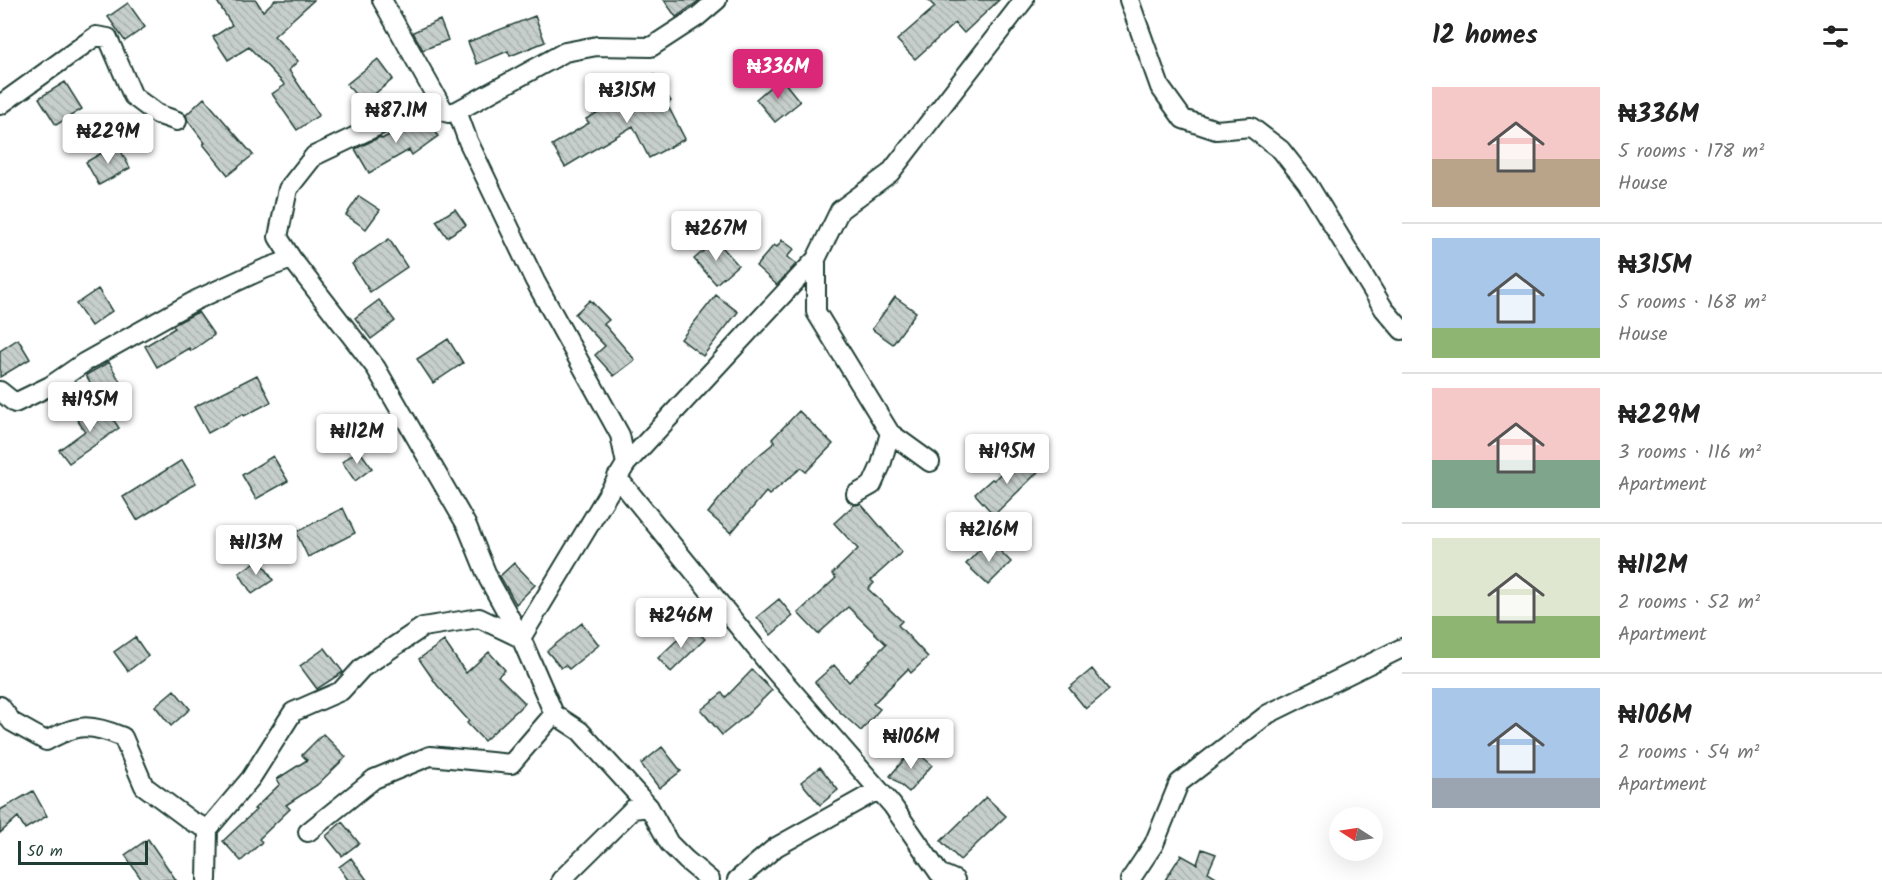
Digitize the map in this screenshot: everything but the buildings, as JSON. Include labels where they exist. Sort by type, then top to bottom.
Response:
[{"type":"street","points":[[710,880],[669,843],[649,807],[580,731],[554,714],[521,638],[489,580],[467,526],[376,368],[292,259],[278,237],[288,189],[314,156],[413,109],[450,110],[565,52],[597,46],[651,47],[697,17],[717,0]]},
{"type":"street","points":[[521,638],[622,470],[816,259],[840,210],[890,173],[1024,0]]},
{"type":"street","points":[[1129,0],[1160,87],[1183,118],[1216,130],[1251,127],[1281,150],[1307,183],[1384,309],[1402,330]]},
{"type":"street","points":[[388,2],[468,141],[535,281],[620,435],[622,470],[773,669],[892,805],[939,873],[955,880]]},
{"type":"street","points":[[0,105],[96,36],[108,38],[133,96],[157,114],[177,121]]},
{"type":"street","points":[[0,391],[15,403],[50,386],[84,362],[196,300],[264,269],[292,259]]},
{"type":"street","points":[[816,259],[816,312],[890,433],[930,462]]},
{"type":"street","points":[[856,494],[872,485],[881,465],[890,433]]},
{"type":"street","points":[[207,880],[208,829],[251,778],[293,712],[341,692],[363,668],[423,627],[479,618],[521,638]]},
{"type":"street","points":[[1130,880],[1154,844],[1179,783],[1268,714],[1402,648]]},
{"type":"street","points":[[0,706],[12,722],[46,741],[70,729],[98,727],[123,737],[144,786],[191,821],[208,829]]},
{"type":"street","points":[[308,832],[374,779],[430,756],[512,764],[554,714]]},
{"type":"street","points":[[737,880],[776,847],[878,790]]},
{"type":"street","points":[[561,880],[633,809],[649,807]]}]
